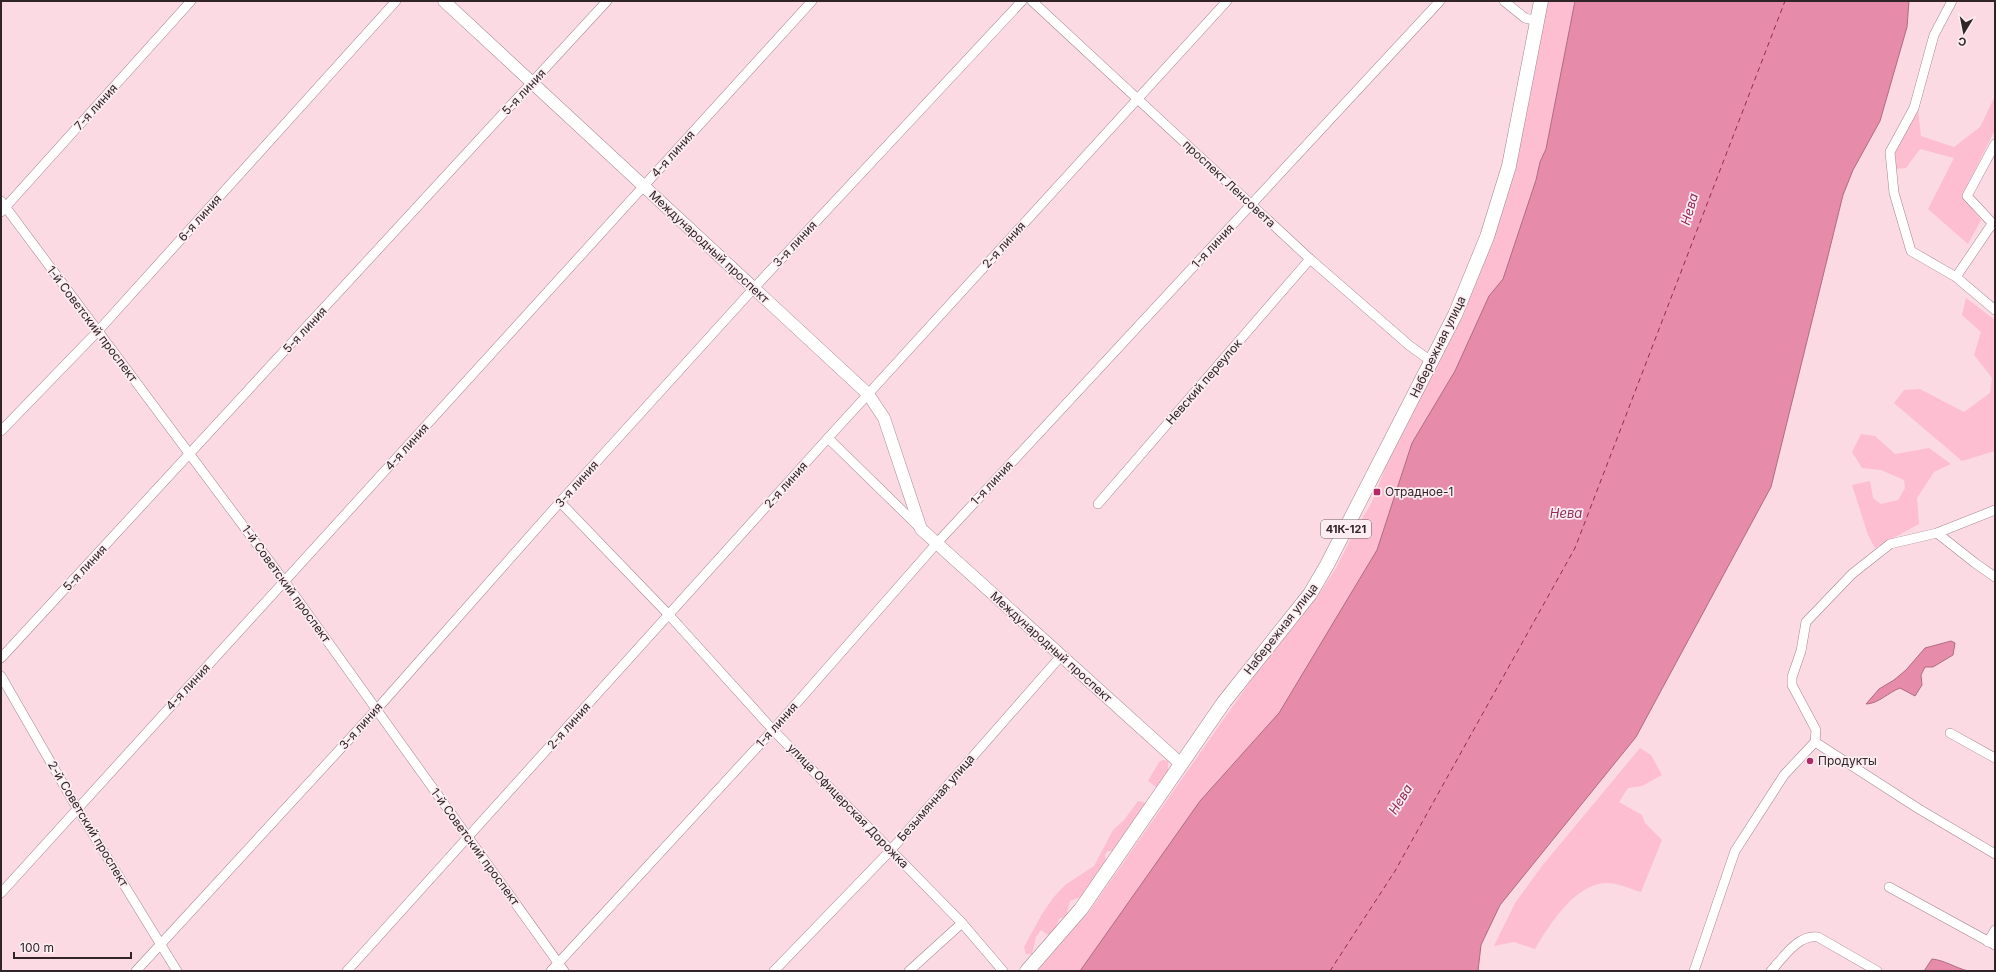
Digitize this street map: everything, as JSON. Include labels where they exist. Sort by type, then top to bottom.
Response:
[{"type":"main road","name":"41К-121","points":[[1538,21],[1541,1]]},
{"type":"main road","name":"Набережная улица","points":[[1027,971],[1081,909],[1250,667],[1310,594],[1363,496],[1455,314],[1473,272],[1499,201],[1515,135],[1538,21]]},
{"type":"street","name":"7-я линия","points":[[3,207],[191,1]]},
{"type":"street","name":"6-я линия","points":[[1,431],[98,331],[396,1]]},
{"type":"street","name":"Международный проспект","points":[[444,1],[868,394],[884,418],[921,529]]},
{"type":"street","name":"5-я линия","points":[[1,658],[607,1]]},
{"type":"street","name":"4-я линия","points":[[1,893],[812,1]]},
{"type":"street","name":"3-я линия","points":[[136,971],[377,709],[560,502],[754,288],[1022,1]]},
{"type":"street","name":"проспект Ленсовета","points":[[1032,1],[1310,259],[1410,346],[1431,361]]},
{"type":"street","name":"2-я линия","points":[[347,971],[828,438],[1227,1]]},
{"type":"street","name":"1-я линия","points":[[551,971],[773,730],[937,543],[1440,1]]},
{"type":"street","points":[[1504,1],[1525,18],[1538,21]]},
{"type":"street","points":[[1952,1],[1934,34],[1914,108],[1890,152],[1894,193],[1911,251],[1956,277],[1995,310]]},
{"type":"street","points":[[1956,277],[1994,225],[1967,196],[1995,144]]},
{"type":"street","name":"1-й Советский проспект","points":[[3,207],[98,331],[285,582],[564,971]]},
{"type":"street","name":"Невский переулок","points":[[1098,504],[1310,259]]},
{"type":"street","name":"Международный проспект","points":[[828,438],[921,529],[1181,764]]},
{"type":"street","name":"улица Офицерская Дорожка","points":[[560,502],[669,615],[773,730],[962,923],[1003,971]]},
{"type":"street","points":[[1694,971],[1735,851],[1784,775],[1815,742],[1816,730],[1792,685],[1792,677],[1801,651],[1806,622],[1852,574],[1890,544],[1937,533],[1995,510]]},
{"type":"street","points":[[1937,533],[1995,577]]},
{"type":"street","name":"Безымянная улица","points":[[774,971],[890,851],[1061,656]]},
{"type":"street","name":"2-й Советский проспект","points":[[1,676],[77,808],[160,945],[178,971]]},
{"type":"street","points":[[1950,733],[1995,758]]},
{"type":"street","points":[[1815,742],[1919,809],[1995,854]]},
{"type":"street","points":[[1889,887],[1992,943],[1995,930]]},
{"type":"street","points":[[908,971],[962,923]]},
{"type":"street","points":[[1771,971],[1792,948],[1804,939],[1811,936],[1818,938],[1877,971]]},
{"type":"shaded area","points":[[1547,1],[1575,1],[1546,149],[1540,162],[1536,180],[1503,279],[1489,296],[1455,371],[1412,443],[1377,550],[1279,713],[1200,801],[1080,971],[1036,971],[1088,913],[1254,676],[1317,597],[1336,568],[1355,530],[1371,504],[1390,456],[1493,239],[1515,168]]},
{"type":"shaded area","points":[[1995,96],[1995,130],[1962,196],[1981,220],[1968,244],[1928,209],[1954,158],[1920,149],[1906,168],[1896,169],[1895,151],[1918,109],[1921,136],[1954,147],[1980,127]]},
{"type":"shaded area","points":[[1966,298],[1995,320],[1995,451],[1962,461],[1894,403],[1904,390],[1920,389],[1964,412],[1990,393],[1992,378],[1974,355],[1981,332],[1962,315]]},
{"type":"shaded area","points":[[1861,434],[1875,436],[1895,454],[1929,448],[1951,464],[1934,472],[1917,498],[1919,524],[1875,548],[1868,535],[1852,485],[1870,481],[1873,498],[1881,504],[1898,500],[1905,488],[1904,480],[1881,470],[1862,468],[1852,452]]},
{"type":"shaded area","points":[[1640,748],[1651,755],[1662,775],[1642,786],[1628,788],[1619,802],[1642,815],[1645,823],[1662,840],[1641,892],[1614,884],[1605,883],[1594,885],[1573,898],[1564,907],[1548,928],[1535,949],[1514,942],[1494,946],[1515,903],[1542,866]]},
{"type":"shaded area","points":[[1163,760],[1168,761],[1168,776],[1156,787],[1148,781],[1159,762]]},
{"type":"shaded area","points":[[1138,801],[1144,802],[1145,805],[1124,838],[1118,842],[1114,851],[1108,851],[1105,854],[1106,862],[1083,896],[1070,901],[1066,916],[1059,919],[1052,932],[1048,935],[1041,930],[1036,937],[1032,954],[1026,954],[1024,947],[1042,914],[1053,898],[1065,885],[1094,866],[1113,830],[1124,820]]},
{"type":"water","name":"Нева","points":[[1575,1],[1909,1],[1907,27],[1880,121],[1853,170],[1843,195],[1771,487],[1636,737],[1500,905],[1481,945],[1478,971],[1080,971],[1200,801],[1279,713],[1377,550],[1412,443],[1455,371],[1489,296],[1503,279],[1536,180],[1540,162],[1546,149]]},
{"type":"water","points":[[1951,641],[1955,643],[1953,655],[1933,667],[1925,667],[1921,675],[1922,685],[1915,696],[1900,688],[1875,702],[1866,704],[1879,689],[1894,680],[1906,670],[1925,648]]},
{"type":"water","points":[[1932,959],[1941,961],[1968,971],[1924,971]]},
{"type":"ferry route","points":[[1330,971],[1395,871],[1575,548],[1785,1]]},
{"type":"place","name":"Отрадное-1","points":[[1377,492]]},
{"type":"place","name":"Продукты","points":[[1810,761]]}]
